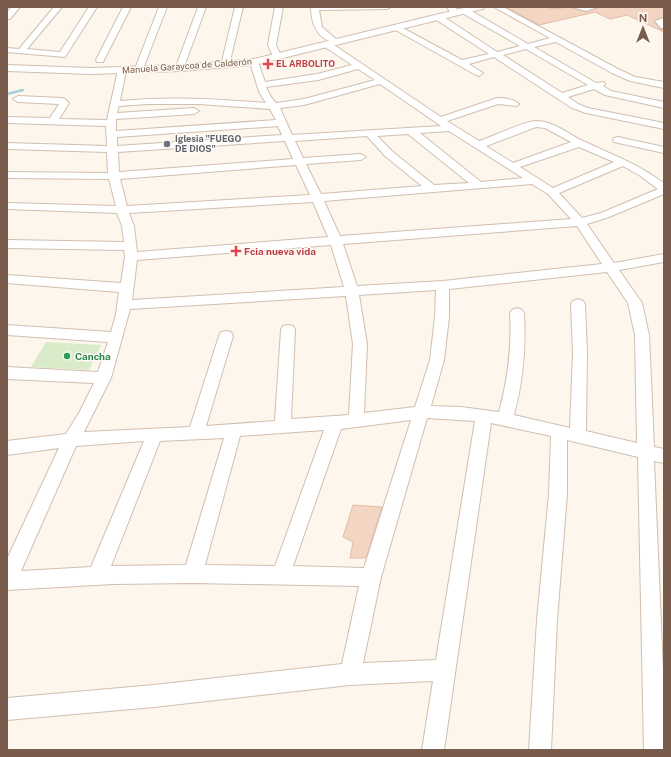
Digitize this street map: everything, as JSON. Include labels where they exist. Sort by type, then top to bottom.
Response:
[{"type":"street","points":[[21,51],[58,7]]},
{"type":"street","points":[[7,50],[62,55],[93,7]]},
{"type":"street","points":[[100,60],[127,7]]},
{"type":"street","points":[[140,66],[163,7]]},
{"type":"street","points":[[181,64],[202,7]]},
{"type":"street","points":[[226,62],[239,7]]},
{"type":"street","points":[[276,54],[272,45],[279,7]]},
{"type":"street","name":"Manuela Garaycoa de Calderón","points":[[391,17],[438,17],[465,9],[480,7]]},
{"type":"street","points":[[498,7],[625,76],[664,85]]},
{"type":"street","points":[[576,7],[586,9],[594,7]]},
{"type":"street","points":[[479,73],[462,64],[391,17],[315,8],[315,22],[320,31],[330,43],[361,68],[511,167],[552,192],[580,222],[635,303],[640,318],[642,335],[645,450],[658,645],[655,750]]},
{"type":"street","name":"Manuela Garaycoa de Calderón","points":[[7,68],[66,71],[122,70],[225,65],[254,62],[330,43],[391,17],[452,8],[465,9]]},
{"type":"street","points":[[465,9],[595,86],[621,96],[664,105]]},
{"type":"street","points":[[438,17],[575,106],[586,110],[664,126]]},
{"type":"street","points":[[664,20],[660,22],[664,26]]},
{"type":"street","points":[[462,64],[557,39]]},
{"type":"street","name":"Manuela Garaycoa de Calderón","points":[[7,63],[93,67],[226,62],[253,59],[330,43]]},
{"type":"street","points":[[254,62],[267,96],[336,241],[351,290],[359,332],[360,370],[356,421]]},
{"type":"street","points":[[267,96],[318,77],[361,68]]},
{"type":"street","points":[[122,70],[114,112],[112,149],[114,176],[122,210],[128,226],[131,251],[123,314],[104,378],[85,417],[71,440],[7,581],[97,576],[193,574],[371,577]]},
{"type":"street","points":[[559,97],[625,76]]},
{"type":"street","points":[[114,112],[148,101],[198,101],[267,96],[318,98],[380,80]]},
{"type":"street","points":[[18,99],[62,101],[64,103],[53,121]]},
{"type":"street","points":[[440,120],[497,101],[508,101],[514,104]]},
{"type":"street","points":[[7,120],[53,121],[114,112],[194,111]]},
{"type":"street","points":[[114,112],[281,123]]},
{"type":"street","points":[[7,244],[131,251],[181,251],[336,241],[580,222],[605,215],[664,189],[643,173],[623,162],[579,143],[547,125],[539,124],[478,145]]},
{"type":"street","points":[[7,146],[112,149],[451,128]]},
{"type":"street","points":[[411,130],[480,186]]},
{"type":"street","points":[[369,133],[389,154],[432,189]]},
{"type":"street","points":[[618,140],[664,150]]},
{"type":"street","points":[[511,167],[579,143]]},
{"type":"street","points":[[7,175],[114,176],[300,163],[361,157]]},
{"type":"street","points":[[552,192],[623,162]]},
{"type":"street","points":[[7,206],[122,210],[316,198],[533,181]]},
{"type":"street","points":[[124,305],[443,285],[612,267],[664,258]]},
{"type":"street","points":[[7,279],[126,288]]},
{"type":"street","points":[[350,674],[371,577],[437,360],[442,317],[443,285]]},
{"type":"street","points":[[540,750],[547,620],[558,494],[569,434],[580,352],[578,304]]},
{"type":"street","points":[[505,419],[514,389],[519,333],[517,313]]},
{"type":"street","points":[[7,330],[116,337]]},
{"type":"street","points":[[283,426],[288,330]]},
{"type":"street","points":[[196,433],[226,336]]},
{"type":"street","points":[[7,373],[104,378]]},
{"type":"street","points":[[7,448],[71,440],[155,434],[196,433],[356,421],[422,412],[461,413],[505,419],[645,450],[664,456]]},
{"type":"street","points":[[433,750],[444,670],[484,416]]},
{"type":"street","points":[[281,575],[335,422]]},
{"type":"street","points":[[193,574],[234,430]]},
{"type":"street","points":[[97,576],[155,434]]},
{"type":"street","points":[[7,709],[154,696],[350,674],[444,670]]},
{"type":"green space","name":"Cancha","points":[[46,342],[101,345],[89,370],[31,367]]},
{"type":"building","points":[[506,7],[547,7],[551,9],[571,7],[586,12],[599,7],[664,7],[664,17],[654,21],[660,29],[664,30],[664,32],[627,15],[610,19],[595,12],[539,25]]},
{"type":"building","points":[[353,505],[382,507],[366,558],[350,558],[353,542],[343,537]]},
{"type":"waterway","points":[[7,94],[23,90]]},
{"type":"place","name":"EL ARBOLITO","points":[[268,64]]},
{"type":"place","name":"Iglesia \"FUEGO DE DIOS\"","points":[[167,144]]},
{"type":"place","name":"Fcia nueva vida","points":[[236,251]]},
{"type":"place","name":"Cancha","points":[[67,356]]}]
